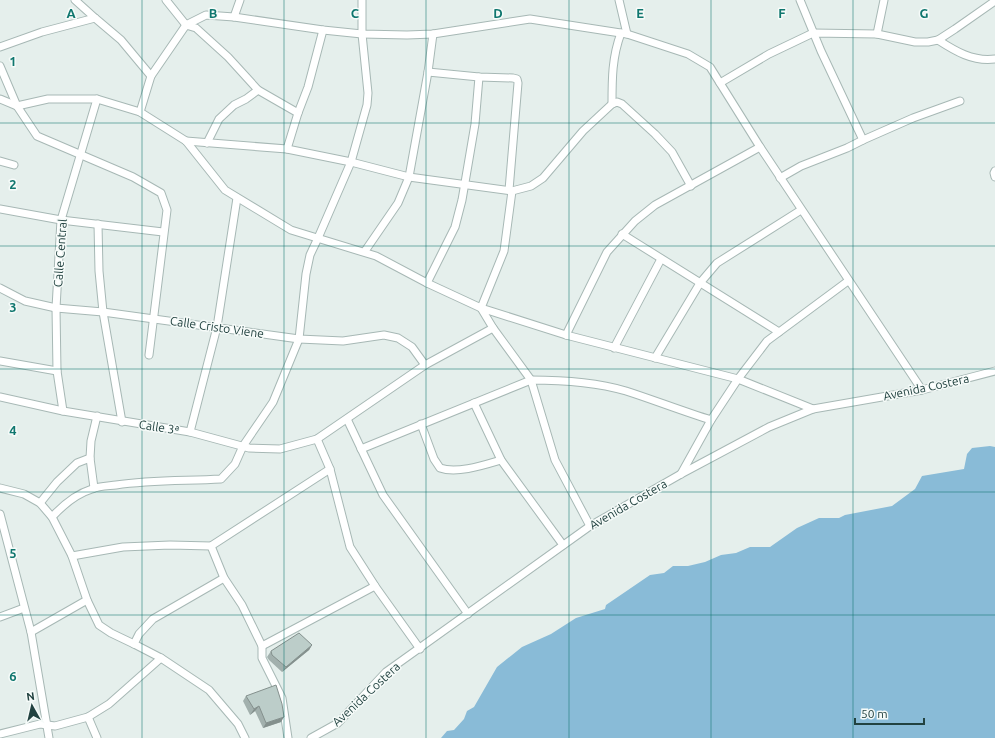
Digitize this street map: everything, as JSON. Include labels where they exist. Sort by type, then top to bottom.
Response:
[{"type":"street","points":[[76,0],[121,40],[151,76]]},
{"type":"street","points":[[166,0],[186,25],[196,28],[228,57],[258,90],[298,113]]},
{"type":"street","points":[[234,17],[240,0]]},
{"type":"street","points":[[52,517],[61,507],[80,494],[94,488],[146,481],[181,482],[221,478],[236,464],[243,446],[273,402],[299,339],[307,268],[310,255],[351,162],[367,105],[368,93],[362,34],[362,0]]},
{"type":"street","points":[[612,104],[612,73],[615,48],[624,34],[619,0]]},
{"type":"street","points":[[800,0],[813,34],[863,140]]},
{"type":"street","points":[[877,34],[884,0]]},
{"type":"street","points":[[720,83],[769,54],[813,34],[877,34],[916,42],[938,40],[995,1]]},
{"type":"street","points":[[140,112],[151,76],[186,25],[206,15],[234,17],[362,34],[433,34],[530,19],[624,34],[688,54],[710,67],[760,148],[922,390]]},
{"type":"street","points":[[0,47],[42,32],[95,18]]},
{"type":"street","points":[[287,149],[308,87],[323,30]]},
{"type":"street","points":[[365,251],[398,203],[409,177],[428,72],[433,34]]},
{"type":"street","points":[[938,40],[956,52],[971,58],[988,60],[995,59]]},
{"type":"street","points":[[0,66],[17,106],[37,136],[133,177],[161,193],[167,210],[152,319],[149,355]]},
{"type":"street","points":[[428,72],[479,77],[513,78],[517,79],[518,83],[511,190],[504,251],[481,308]]},
{"type":"street","points":[[427,283],[455,227],[465,184],[475,124],[479,77]]},
{"type":"street","points":[[207,143],[220,119],[234,105],[246,99],[258,90]]},
{"type":"street","points":[[0,99],[17,106],[48,99],[97,99],[140,112],[186,142],[225,190],[291,230],[365,251],[427,283],[481,308],[566,335],[738,379],[813,409]]},
{"type":"street","name":"Calle Central","points":[[63,411],[57,371],[56,308],[61,220],[97,99]]},
{"type":"street","points":[[780,178],[801,166],[847,148],[913,118],[960,101]]},
{"type":"street","points":[[186,142],[287,149],[351,162],[409,177],[511,190],[531,186],[542,178],[583,131],[612,104],[617,102],[622,104],[655,134],[672,152],[690,186]]},
{"type":"street","points":[[566,335],[607,252],[635,221],[655,205],[760,148]]},
{"type":"street","points":[[0,161],[14,165]]},
{"type":"street","points":[[995,171],[995,177]]},
{"type":"street","points":[[190,432],[217,327],[237,198]]},
{"type":"street","points":[[0,209],[61,220],[163,232]]},
{"type":"street","points":[[655,358],[700,283],[717,263],[801,210]]},
{"type":"street","points":[[98,224],[99,271],[103,312],[122,422]]},
{"type":"street","points":[[622,234],[779,332]]},
{"type":"street","points":[[614,348],[661,259]]},
{"type":"street","points":[[681,474],[711,420],[738,379],[767,341],[848,281]]},
{"type":"street","name":"Calle Cristo Viene","points":[[0,288],[25,301],[56,308],[103,312],[299,339],[343,341],[384,335],[398,338],[412,347],[425,365]]},
{"type":"street","points":[[481,308],[493,328],[531,380],[555,460],[590,526]]},
{"type":"street","name":"Calle 3ª","points":[[0,397],[122,422],[190,432],[243,446],[280,449],[317,439],[425,365],[493,328]]},
{"type":"street","points":[[0,361],[57,371]]},
{"type":"street","name":"Avenida Costera","points":[[311,738],[338,724],[386,672],[563,545],[590,526],[681,474],[769,427],[813,409],[922,390],[995,371]]},
{"type":"street","points":[[361,449],[531,380],[579,382],[625,391],[711,420]]},
{"type":"street","points":[[474,402],[501,460],[563,545]]},
{"type":"street","points":[[94,488],[90,458],[91,441],[97,416]]},
{"type":"street","points":[[347,419],[383,495],[468,614]]},
{"type":"street","points":[[421,424],[434,459],[440,468],[452,471],[485,465],[501,460]]},
{"type":"street","points":[[317,439],[330,469],[350,547],[375,586],[420,649]]},
{"type":"street","points":[[40,503],[57,482],[77,463],[90,458]]},
{"type":"street","points":[[72,556],[123,547],[170,545],[211,546],[330,469]]},
{"type":"street","points":[[0,488],[24,494],[40,503],[52,517],[72,556],[87,600],[99,625],[111,634],[161,658],[209,690],[238,724],[245,738]]},
{"type":"street","points":[[0,514],[31,632],[49,738]]},
{"type":"street","points":[[211,546],[224,578],[242,606],[262,646],[262,658],[282,698],[288,738]]},
{"type":"street","points":[[134,644],[139,634],[153,619],[224,578]]},
{"type":"street","points":[[262,646],[375,586]]},
{"type":"street","points":[[31,632],[87,600]]},
{"type":"street","points":[[0,617],[24,608]]},
{"type":"street","points":[[0,734],[40,724],[55,726],[88,717],[109,704],[161,658]]},
{"type":"street","points":[[88,717],[96,738]]},
{"type":"water","points":[[990,446],[995,447],[995,738],[441,738],[447,731],[454,730],[464,719],[467,711],[474,707],[497,667],[522,647],[551,634],[576,618],[605,609],[606,605],[650,575],[664,573],[673,566],[688,566],[705,562],[721,555],[736,553],[750,547],[770,547],[797,528],[819,518],[839,518],[845,515],[892,506],[915,489],[922,476],[964,469],[967,454],[972,448]]},
{"type":"building","points":[[299,633],[312,645],[286,667],[272,655],[271,651]]},
{"type":"building","points":[[276,685],[282,704],[284,717],[266,723],[259,706],[254,709],[246,696]]}]
